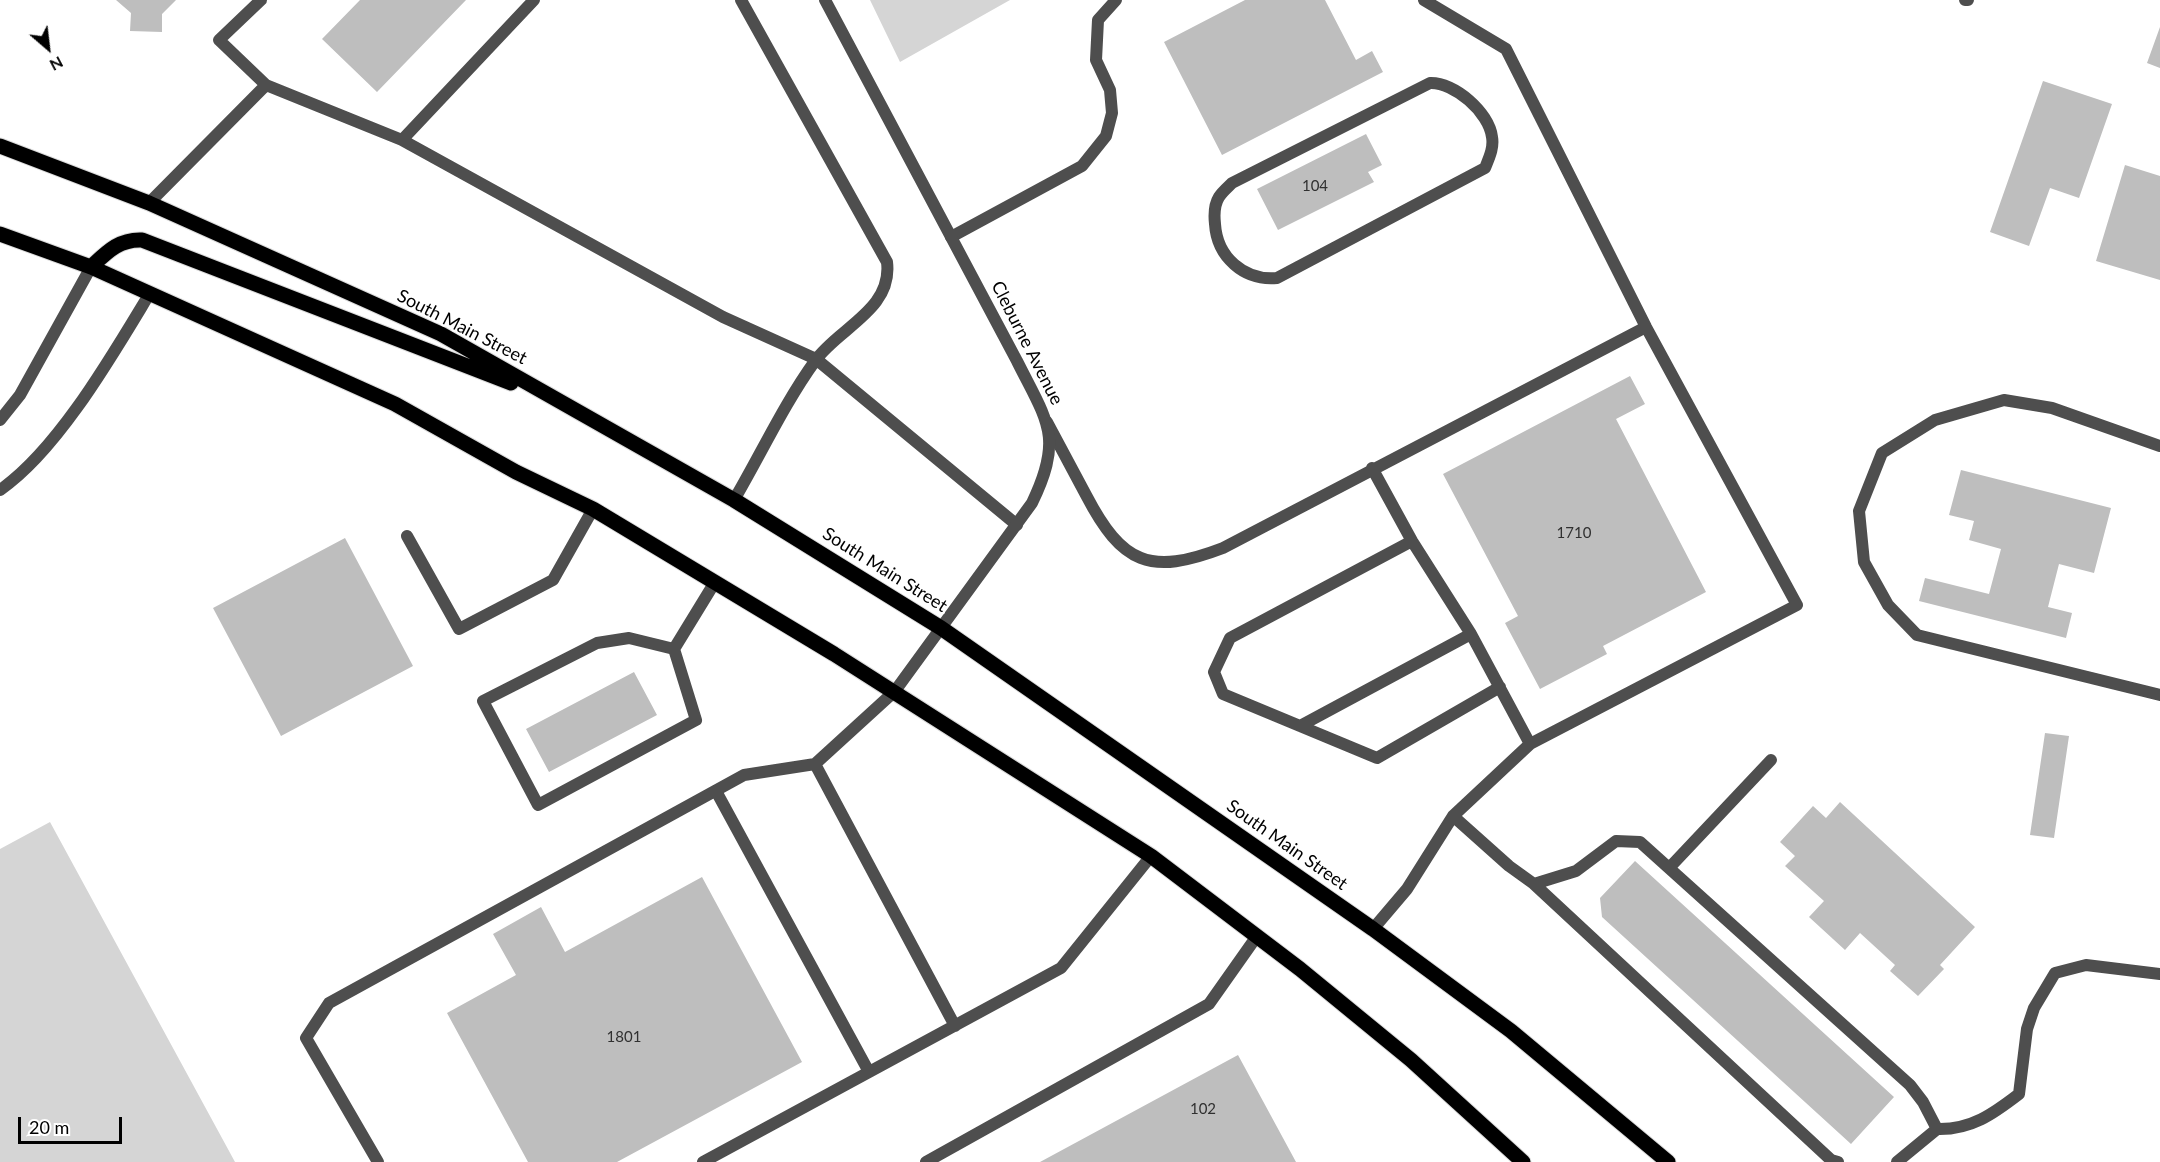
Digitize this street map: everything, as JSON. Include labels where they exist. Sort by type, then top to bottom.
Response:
[{"type":"main road","name":"South Main Street","points":[[0,146],[149,203],[441,334],[734,500],[941,628],[1373,929],[1511,1031],[1668,1162]]},
{"type":"main road","points":[[0,234],[91,267],[395,404],[516,472],[593,509],[895,691],[1151,856],[1257,936],[1411,1060],[1523,1162]]},
{"type":"main road","points":[[91,267],[110,249],[129,239],[142,240],[561,402]]},
{"type":"street","points":[[261,0],[219,40],[266,86],[402,140],[723,318],[816,359],[1017,525]]},
{"type":"street","points":[[402,140],[534,0]]},
{"type":"street","points":[[734,500],[816,359],[874,304],[888,277],[887,262],[741,0]]},
{"type":"street","name":"Cleburne Avenue","points":[[815,764],[895,691],[1032,503],[1044,478],[1051,445],[1046,418],[825,0]]},
{"type":"street","points":[[951,237],[1082,166],[1096,151],[1106,136],[1112,113],[1110,90],[1095,60],[1098,20],[1116,0]]},
{"type":"street","points":[[1373,929],[1407,889],[1453,816],[1530,744],[1797,605],[1646,327],[1506,49],[1425,0]]},
{"type":"street","points":[[1430,83],[1442,83],[1459,91],[1488,124],[1492,136],[1492,149],[1485,168],[1477,174],[1277,278],[1263,279],[1251,274],[1238,268],[1221,253],[1215,231],[1214,213],[1219,197],[1232,183],[1430,83]]},
{"type":"street","points":[[149,203],[266,86]]},
{"type":"street","points":[[0,420],[20,395],[91,267]]},
{"type":"street","points":[[0,490],[46,449],[125,335],[150,293]]},
{"type":"street","points":[[1046,418],[1104,530],[1130,553],[1154,560],[1193,560],[1223,548],[1372,468],[1646,327]]},
{"type":"street","points":[[2160,446],[2052,408],[2004,400],[1935,420],[1882,453],[1859,511],[1864,562],[1888,605],[1917,635],[2160,695]]},
{"type":"street","points":[[1372,468],[1412,541],[1471,634],[1530,744]]},
{"type":"street","points":[[406,536],[459,629],[553,580],[593,509]]},
{"type":"street","points":[[1412,541],[1230,638],[1214,672],[1223,694],[1377,758],[1500,687]]},
{"type":"street","points":[[674,649],[629,638],[597,643],[483,701],[538,805],[696,720],[674,649],[715,582]]},
{"type":"street","points":[[1300,726],[1471,634]]},
{"type":"street","points":[[1671,866],[1771,760]]},
{"type":"street","points":[[378,1162],[306,1038],[329,1003],[744,775],[815,764],[955,1026]]},
{"type":"street","points":[[716,791],[869,1072]]},
{"type":"street","points":[[1453,816],[1509,866],[1534,884],[1831,1160],[1838,1162]]},
{"type":"street","points":[[1534,884],[1576,871],[1616,842],[1640,842],[1671,866],[1910,1085],[1923,1102],[1937,1129]]},
{"type":"street","points":[[703,1162],[1061,968],[1151,856]]},
{"type":"street","points":[[926,1162],[1209,1005],[1257,936]]},
{"type":"street","points":[[1897,1162],[1937,1129],[1954,1130],[1972,1126],[2019,1094],[2027,1029],[2034,1008],[2055,973],[2086,965],[2160,974]]},
{"type":"shaded area","points":[[870,0],[1010,0],[900,62]]},
{"type":"shaded area","points":[[50,822],[235,1162],[0,1162],[0,849]]},
{"type":"building","points":[[116,0],[176,0],[162,14],[162,32],[130,31],[131,13]]},
{"type":"building","points":[[360,0],[466,0],[377,92],[322,39]]},
{"type":"building","points":[[1245,0],[1325,0],[1356,60],[1372,51],[1383,72],[1222,155],[1164,42]]},
{"type":"building","points":[[2160,27],[2160,68],[2147,63]]},
{"type":"building","points":[[2043,81],[2112,104],[2079,198],[2050,188],[2029,246],[1990,232]]},
{"type":"building","points":[[1366,134],[1382,165],[1368,172],[1374,182],[1278,230],[1257,189]]},
{"type":"building","points":[[2125,165],[2160,176],[2160,280],[2096,261]]},
{"type":"building","points":[[1630,376],[1645,404],[1616,419],[1706,592],[1603,646],[1607,654],[1540,689],[1505,623],[1518,616],[1443,474]]},
{"type":"building","points":[[1961,470],[2111,508],[2094,573],[2059,564],[2048,607],[2072,613],[2066,638],[1919,601],[1925,578],[1989,594],[2001,549],[1969,540],[1974,521],[1949,515]]},
{"type":"building","points":[[345,538],[413,666],[281,736],[213,608]]},
{"type":"building","points":[[634,672],[657,715],[549,772],[526,729]]},
{"type":"building","points":[[2045,733],[2069,736],[2054,838],[2030,835]]},
{"type":"building","points":[[1840,802],[1975,927],[1940,965],[1944,969],[1918,996],[1890,971],[1895,965],[1860,933],[1845,950],[1809,917],[1824,901],[1785,866],[1795,856],[1780,842],[1813,806],[1826,818]]},
{"type":"building","points":[[1635,861],[1894,1097],[1851,1144],[1602,917],[1600,898]]},
{"type":"building","points":[[702,877],[802,1062],[617,1162],[528,1162],[447,1013],[516,975],[493,934],[541,907],[565,952]]},
{"type":"building","points":[[1238,1055],[1296,1162],[1040,1162]]}]
